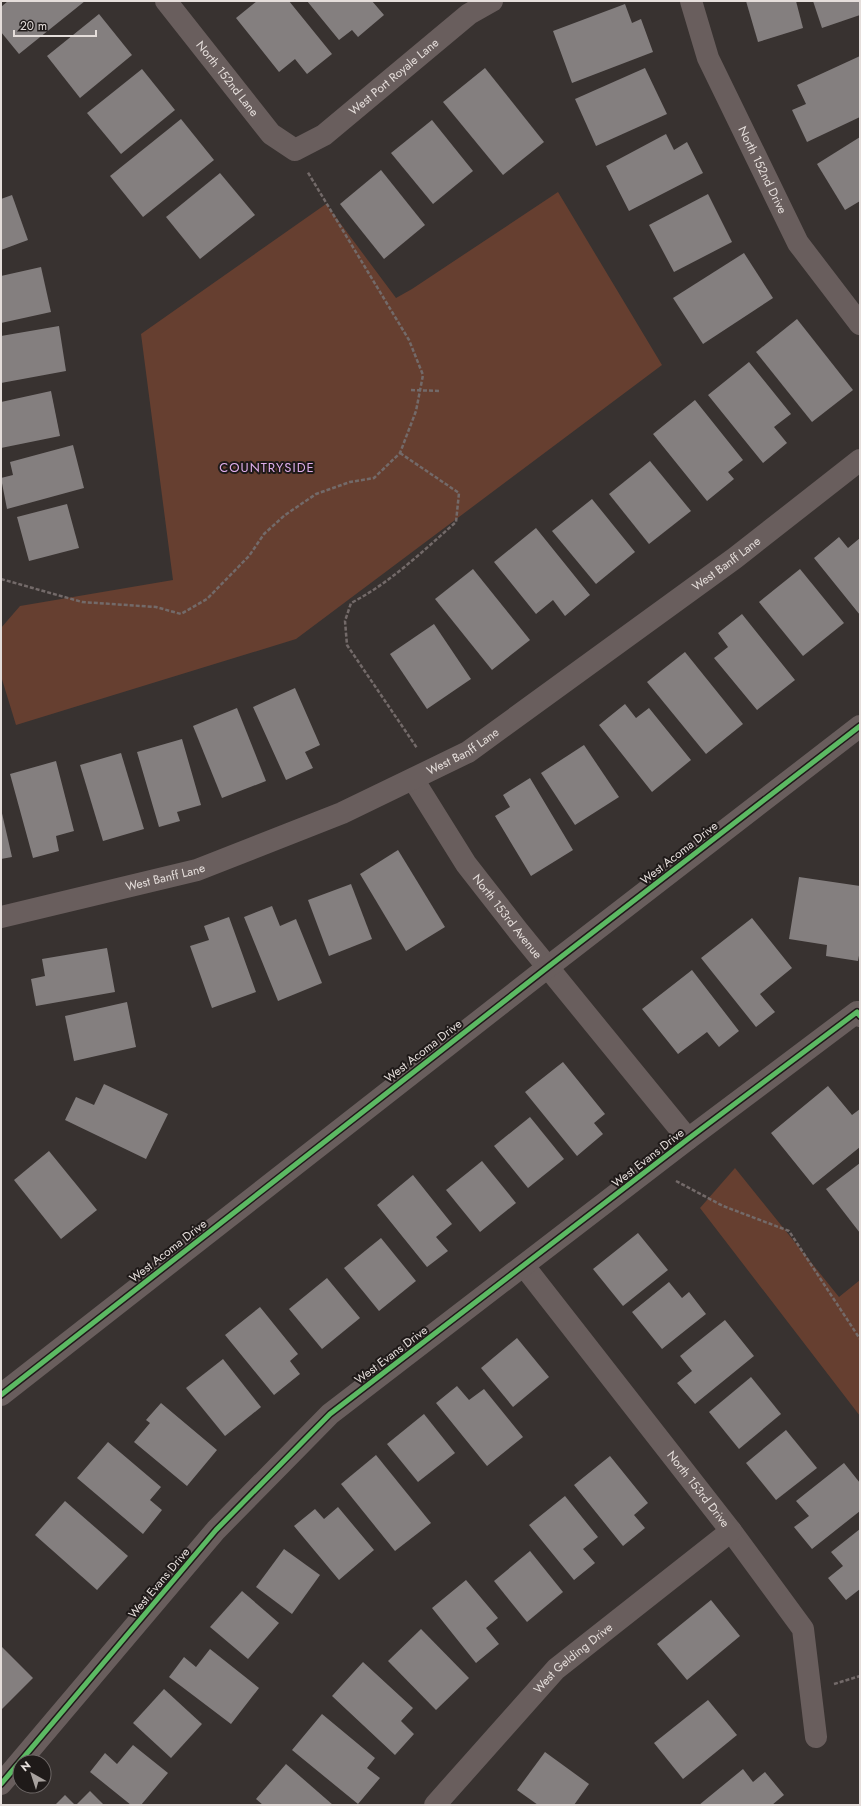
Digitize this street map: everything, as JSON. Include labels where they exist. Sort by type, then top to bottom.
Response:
[{"type":"street","name":"North 152nd Lane","points":[[166,1],[271,134],[295,150]]},
{"type":"street","name":"West Port Royale Lane","points":[[295,150],[324,135],[469,14],[492,1]]},
{"type":"street","name":"North 152nd Drive","points":[[691,1],[708,58],[798,243],[860,324]]},
{"type":"street","name":"West Banff Lane","points":[[1,917],[196,870],[342,813],[468,752],[729,563],[860,460]]},
{"type":"street","name":"West Acoma Drive","points":[[1,1395],[548,967],[860,726]]},
{"type":"street","name":"North 153rd Avenue","points":[[422,775],[466,864],[688,1139]]},
{"type":"street","name":"West Evans Drive","points":[[1,1784],[216,1530],[330,1414],[659,1163],[688,1139],[859,1014]]},
{"type":"street","name":"North 153rd Drive","points":[[524,1266],[731,1531],[803,1629],[816,1737]]},
{"type":"street","name":"West Gelding Drive","points":[[435,1805],[556,1669],[731,1531]]},
{"type":"path","points":[[1,579],[82,602],[156,608],[181,614],[207,599],[249,556],[264,534],[285,515],[316,494],[350,482],[374,478],[400,453],[416,411],[423,375],[409,340],[295,150]]},
{"type":"path","points":[[411,390],[440,391]]},
{"type":"path","points":[[400,453],[460,492],[456,522],[404,567],[364,596],[351,603],[345,621],[347,645],[400,720],[422,775]]},
{"type":"path","points":[[659,1163],[678,1183],[699,1195],[723,1206],[789,1231],[860,1339]]},
{"type":"shaded area","points":[[558,192],[662,365],[296,639],[16,725],[1,676],[1,628],[20,606],[173,580],[141,334],[326,204],[396,298],[412,289]]},
{"type":"shaded area","points":[[735,1168],[839,1297],[860,1280],[860,1416],[700,1208]]},
{"type":"building","points":[[8,1],[85,1],[19,54],[1,32],[1,7]]},
{"type":"building","points":[[257,1],[289,1],[332,54],[307,74],[295,59],[279,72],[236,18]]},
{"type":"building","points":[[307,1],[372,1],[384,15],[358,37],[352,30],[339,40]]},
{"type":"building","points":[[746,1],[796,1],[803,28],[758,42]]},
{"type":"building","points":[[813,1],[860,1],[860,15],[822,28]]},
{"type":"building","points":[[625,4],[632,23],[641,19],[653,52],[572,83],[553,31]]},
{"type":"building","points":[[99,14],[132,55],[80,98],[47,56]]},
{"type":"building","points":[[860,56],[860,117],[807,142],[792,110],[806,104],[797,85]]},
{"type":"building","points":[[485,68],[544,142],[503,175],[443,102]]},
{"type":"building","points":[[645,68],[667,114],[596,146],[575,99]]},
{"type":"building","points":[[142,69],[175,110],[121,154],[87,113]]},
{"type":"building","points":[[181,119],[214,160],[143,217],[110,176]]},
{"type":"building","points":[[432,120],[473,171],[433,204],[391,153]]},
{"type":"building","points":[[666,134],[674,150],[687,142],[703,173],[629,211],[606,166]]},
{"type":"building","points":[[860,137],[860,201],[845,210],[817,164]]},
{"type":"building","points":[[381,170],[425,225],[384,259],[340,204]]},
{"type":"building","points":[[220,173],[255,215],[200,259],[166,217]]},
{"type":"building","points":[[708,194],[732,242],[674,272],[649,225]]},
{"type":"building","points":[[12,195],[28,240],[1,250],[1,199]]},
{"type":"building","points":[[744,253],[773,298],[703,344],[673,298]]},
{"type":"building","points":[[41,267],[51,312],[1,323],[1,276]]},
{"type":"building","points":[[797,319],[853,390],[812,422],[756,352]]},
{"type":"building","points":[[59,326],[66,371],[1,383],[1,336]]},
{"type":"building","points":[[749,362],[791,414],[774,427],[787,443],[763,463],[708,395]]},
{"type":"building","points":[[51,391],[60,436],[1,448],[1,402]]},
{"type":"building","points":[[695,400],[743,460],[728,472],[734,479],[707,501],[653,434]]},
{"type":"building","points":[[73,445],[84,488],[7,509],[1,478],[13,475],[10,462]]},
{"type":"building","points":[[650,461],[691,511],[649,544],[609,494]]},
{"type":"building","points":[[592,499],[635,552],[596,584],[552,531]]},
{"type":"building","points":[[67,504],[79,548],[29,561],[17,517]]},
{"type":"building","points":[[536,528],[590,595],[565,616],[553,600],[536,614],[494,562]]},
{"type":"building","points":[[839,537],[848,548],[860,538],[860,615],[814,558]]},
{"type":"building","points":[[473,569],[530,640],[492,670],[435,599]]},
{"type":"building","points":[[800,569],[844,623],[803,656],[759,602]]},
{"type":"building","points":[[742,614],[795,680],[757,710],[714,658],[728,647],[718,633]]},
{"type":"building","points":[[434,624],[471,679],[427,709],[390,654]]},
{"type":"building","points":[[685,652],[743,724],[706,754],[647,682]]},
{"type":"building","points":[[295,688],[320,745],[305,752],[313,768],[286,780],[253,707]]},
{"type":"building","points":[[625,704],[636,718],[649,708],[691,760],[652,792],[599,725]]},
{"type":"building","points":[[237,708],[266,781],[222,798],[193,726]]},
{"type":"building","points":[[182,739],[201,805],[177,812],[180,821],[159,827],[137,752]]},
{"type":"building","points":[[584,745],[619,797],[575,825],[541,773]]},
{"type":"building","points":[[121,753],[144,829],[103,841],[80,765]]},
{"type":"building","points":[[56,761],[74,831],[56,836],[59,851],[33,858],[10,774]]},
{"type":"building","points":[[530,778],[573,850],[531,876],[495,816],[510,807],[503,795]]},
{"type":"building","points":[[1,809],[12,857],[1,859]]},
{"type":"building","points":[[398,850],[445,927],[406,951],[360,874]]},
{"type":"building","points":[[799,877],[860,886],[860,950],[858,961],[826,956],[827,945],[789,939]]},
{"type":"building","points":[[351,884],[372,939],[329,956],[308,900]]},
{"type":"building","points":[[272,906],[280,926],[296,919],[322,983],[278,1001],[244,917]]},
{"type":"building","points":[[229,917],[256,992],[212,1008],[190,946],[209,940],[204,926]]},
{"type":"building","points":[[752,918],[792,968],[760,994],[775,1012],[756,1027],[701,958]]},
{"type":"building","points":[[107,948],[115,992],[36,1006],[31,979],[45,976],[42,959]]},
{"type":"building","points":[[692,970],[739,1031],[719,1047],[707,1032],[678,1054],[642,1009]]},
{"type":"building","points":[[127,1002],[136,1047],[74,1061],[65,1016]]},
{"type":"building","points":[[563,1062],[605,1114],[594,1123],[603,1134],[577,1156],[525,1092]]},
{"type":"building","points":[[104,1084],[168,1114],[146,1159],[65,1120],[76,1097],[94,1105]]},
{"type":"building","points":[[828,1086],[852,1115],[860,1109],[860,1147],[813,1185],[771,1133]]},
{"type":"building","points":[[530,1117],[564,1159],[528,1188],[494,1146]]},
{"type":"building","points":[[49,1151],[97,1210],[61,1239],[14,1180]]},
{"type":"building","points":[[482,1161],[516,1203],[480,1232],[446,1190]]},
{"type":"building","points":[[860,1163],[860,1233],[826,1189]]},
{"type":"building","points":[[413,1175],[452,1224],[436,1237],[448,1251],[427,1267],[377,1205]]},
{"type":"building","points":[[638,1233],[668,1270],[623,1306],[593,1269]]},
{"type":"building","points":[[381,1238],[416,1281],[379,1311],[344,1268]]},
{"type":"building","points":[[327,1278],[360,1318],[322,1349],[289,1309]]},
{"type":"building","points":[[669,1282],[682,1298],[689,1292],[706,1314],[662,1349],[632,1312]]},
{"type":"building","points":[[260,1307],[298,1354],[290,1361],[300,1374],[274,1395],[225,1335]]},
{"type":"building","points":[[725,1320],[754,1356],[695,1404],[677,1383],[692,1371],[680,1356]]},
{"type":"building","points":[[517,1338],[549,1377],[513,1407],[481,1368]]},
{"type":"building","points":[[223,1359],[261,1407],[225,1436],[186,1388]]},
{"type":"building","points":[[751,1377],[781,1414],[739,1449],[709,1412]]},
{"type":"building","points":[[457,1386],[469,1400],[484,1389],[523,1437],[487,1466],[436,1403]]},
{"type":"building","points":[[161,1403],[217,1450],[187,1486],[134,1442],[150,1423],[146,1420]]},
{"type":"building","points":[[424,1414],[455,1453],[418,1482],[387,1444]]},
{"type":"building","points":[[786,1430],[817,1468],[776,1500],[746,1463]]},
{"type":"building","points":[[108,1442],[161,1487],[150,1500],[162,1510],[143,1534],[77,1478]]},
{"type":"building","points":[[376,1455],[431,1523],[395,1551],[341,1484]]},
{"type":"building","points":[[610,1456],[648,1503],[634,1515],[645,1528],[623,1546],[574,1485]]},
{"type":"building","points":[[844,1463],[860,1483],[860,1511],[812,1549],[794,1527],[809,1516],[796,1501]]},
{"type":"building","points":[[565,1496],[598,1537],[583,1549],[595,1563],[574,1580],[529,1525]]},
{"type":"building","points":[[65,1501],[128,1556],[97,1590],[35,1535]]},
{"type":"building","points":[[338,1507],[374,1550],[339,1580],[294,1526],[315,1509],[324,1519]]},
{"type":"building","points":[[860,1529],[860,1589],[846,1600],[828,1578],[843,1566],[831,1552]]},
{"type":"building","points":[[284,1549],[320,1575],[292,1614],[256,1587]]},
{"type":"building","points":[[530,1551],[563,1592],[527,1622],[494,1581]]},
{"type":"building","points":[[466,1580],[498,1618],[486,1628],[499,1644],[476,1663],[432,1608]]},
{"type":"building","points":[[242,1591],[279,1623],[248,1659],[210,1627]]},
{"type":"building","points":[[711,1600],[740,1636],[687,1680],[657,1644]]},
{"type":"building","points":[[421,1629],[469,1678],[436,1710],[388,1661]]},
{"type":"building","points":[[1,1646],[33,1678],[1,1710]]},
{"type":"building","points":[[210,1649],[259,1688],[231,1724],[169,1677],[184,1657],[196,1667]]},
{"type":"building","points":[[363,1662],[413,1708],[401,1721],[414,1734],[395,1755],[332,1696]]},
{"type":"building","points":[[164,1689],[202,1724],[171,1758],[133,1723]]},
{"type":"building","points":[[708,1700],[737,1735],[683,1779],[654,1743]]},
{"type":"building","points":[[322,1714],[375,1758],[367,1768],[380,1778],[358,1804],[292,1750]]},
{"type":"building","points":[[133,1745],[168,1773],[141,1805],[131,1805],[90,1772],[105,1753],[117,1764]]},
{"type":"building","points":[[545,1752],[589,1784],[574,1805],[538,1805],[517,1790]]},
{"type":"building","points":[[286,1764],[333,1805],[263,1805],[256,1799]]},
{"type":"building","points":[[743,1769],[753,1782],[765,1772],[784,1795],[772,1805],[699,1805]]},
{"type":"building","points":[[90,1791],[104,1805],[76,1805]]},
{"type":"building","points":[[65,1795],[75,1805],[55,1805]]},
{"type":"cycle path","points":[[1,1395],[548,967],[860,726]]},
{"type":"cycle path","points":[[1,1784],[216,1530],[330,1414],[688,1139],[857,1012],[860,1016]]},
{"type":"district","name":"COUNTRYSIDE","points":[[267,467]]}]
